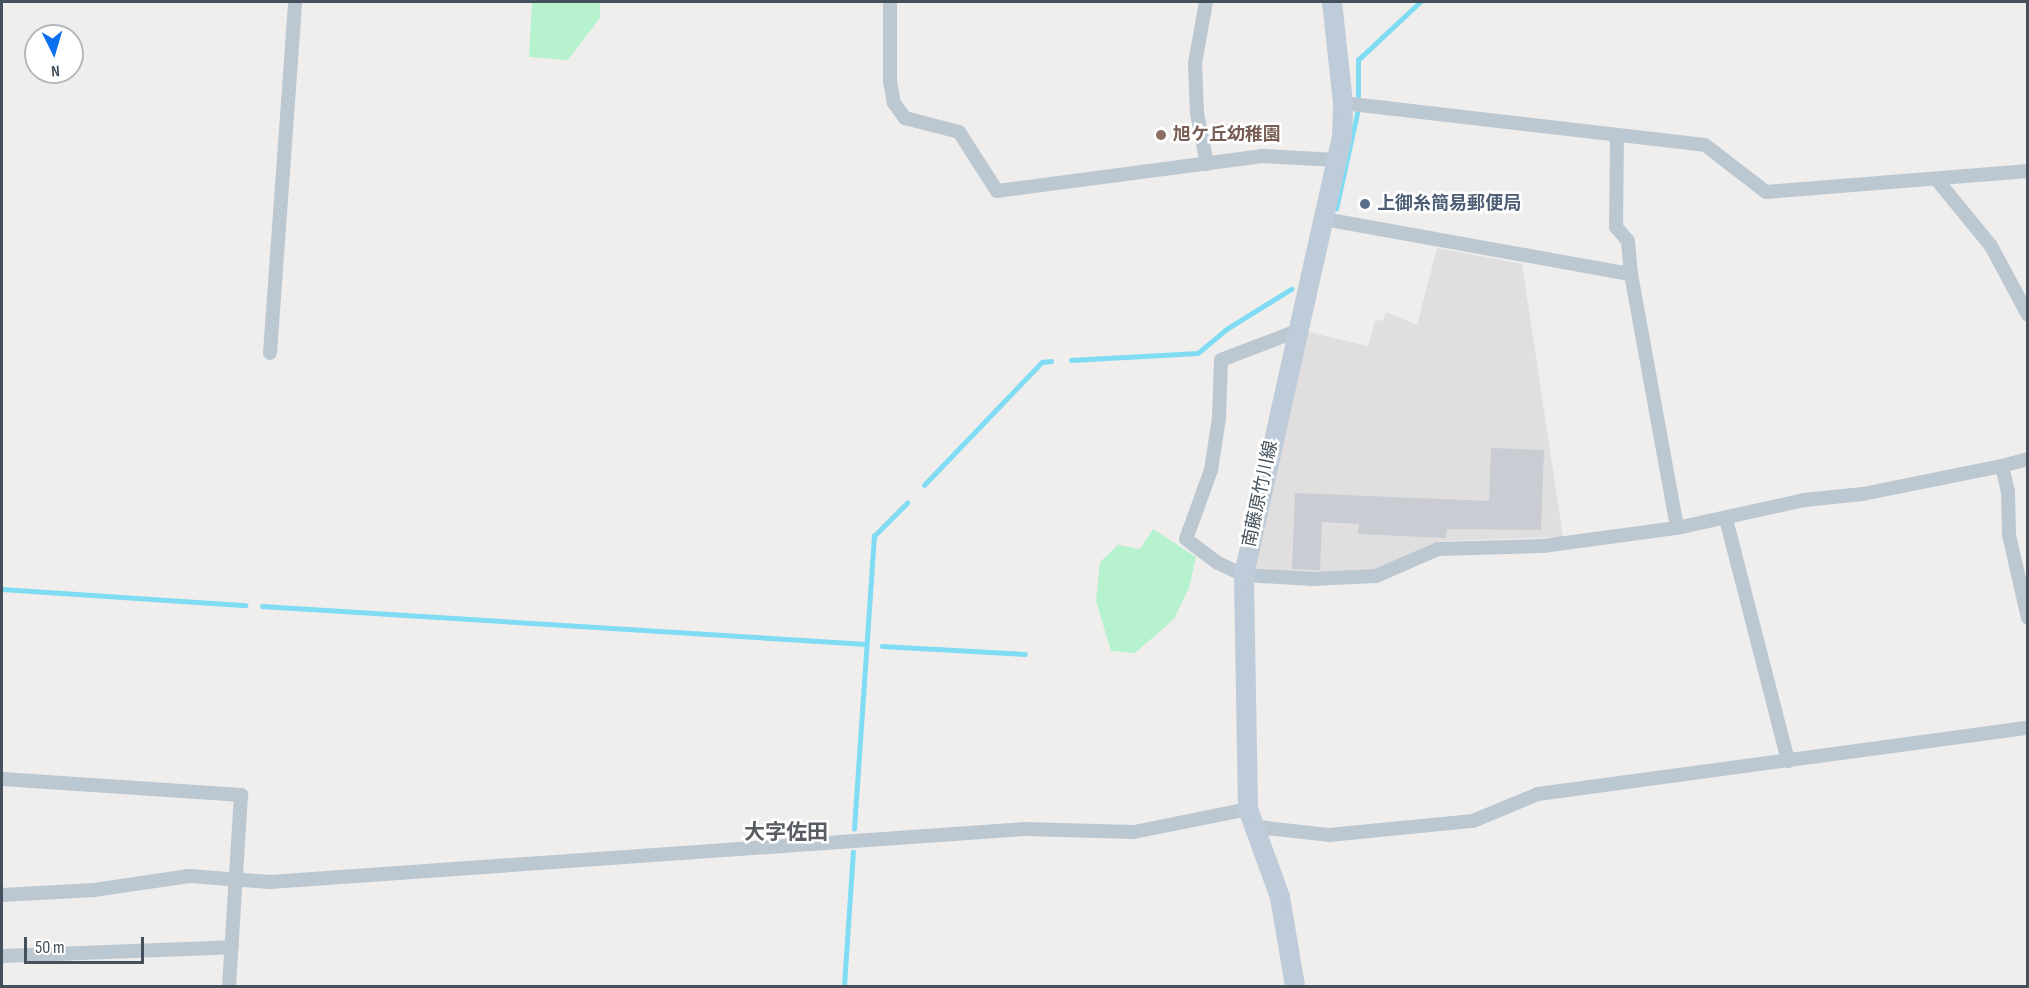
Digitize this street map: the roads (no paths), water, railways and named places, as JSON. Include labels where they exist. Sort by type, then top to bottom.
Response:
[{"type":"main road","name":"南藤原竹川線","points":[[1295,987],[1280,897],[1257,827],[1248,809],[1244,574],[1337,160],[1343,103],[1332,2]]},
{"type":"street","points":[[270,353],[295,2]]},
{"type":"street","points":[[890,2],[890,81],[894,103],[905,118],[959,132],[997,191],[1263,156],[1337,160]]},
{"type":"street","points":[[1206,2],[1195,63],[1197,113],[1207,164]]},
{"type":"street","points":[[1343,103],[1705,145],[1766,192],[2028,171]]},
{"type":"street","points":[[1617,135],[1616,227],[1629,242],[1631,274],[1677,528]]},
{"type":"street","points":[[1937,180],[1991,246],[2028,315]]},
{"type":"street","points":[[1324,219],[1631,274]]},
{"type":"street","points":[[1297,331],[1221,360],[1219,418],[1211,470],[1186,540],[1218,563],[1244,574],[1312,579],[1376,576],[1438,549],[1543,546],[1677,528],[1802,501],[1863,494],[2028,459]]},
{"type":"street","points":[[2002,466],[2008,491],[2008,535],[2028,618]]},
{"type":"street","points":[[1726,519],[1788,761]]},
{"type":"street","points":[[1257,827],[1329,835],[1402,830],[1473,821],[1538,794],[2028,728]]},
{"type":"street","points":[[2,779],[241,795],[229,987]]},
{"type":"street","points":[[2,895],[94,890],[172,877],[236,878],[270,882],[1047,828],[1134,832],[1248,809]]},
{"type":"street","points":[[2,956],[232,947]]},
{"type":"waterway","points":[[1358,96],[1358,60],[1420,2]]},
{"type":"waterway","points":[[1336,209],[1358,109]]},
{"type":"waterway","points":[[1071,360],[1198,353],[1225,330],[1291,289]]},
{"type":"waterway","points":[[924,485],[1042,362],[1051,361]]},
{"type":"waterway","points":[[854,829],[874,536],[907,503]]},
{"type":"waterway","points":[[2,589],[245,605]]},
{"type":"waterway","points":[[262,606],[866,644]]},
{"type":"waterway","points":[[882,646],[1025,654]]},
{"type":"waterway","points":[[844,986],[853,852]]},
{"type":"place","name":"旭ケ丘幼稚園","points":[[1161,135]]},
{"type":"place","name":"上御糸簡易郵便局","points":[[1365,204]]},
{"type":"district","name":"大字佐田","points":[[786,833]]}]
